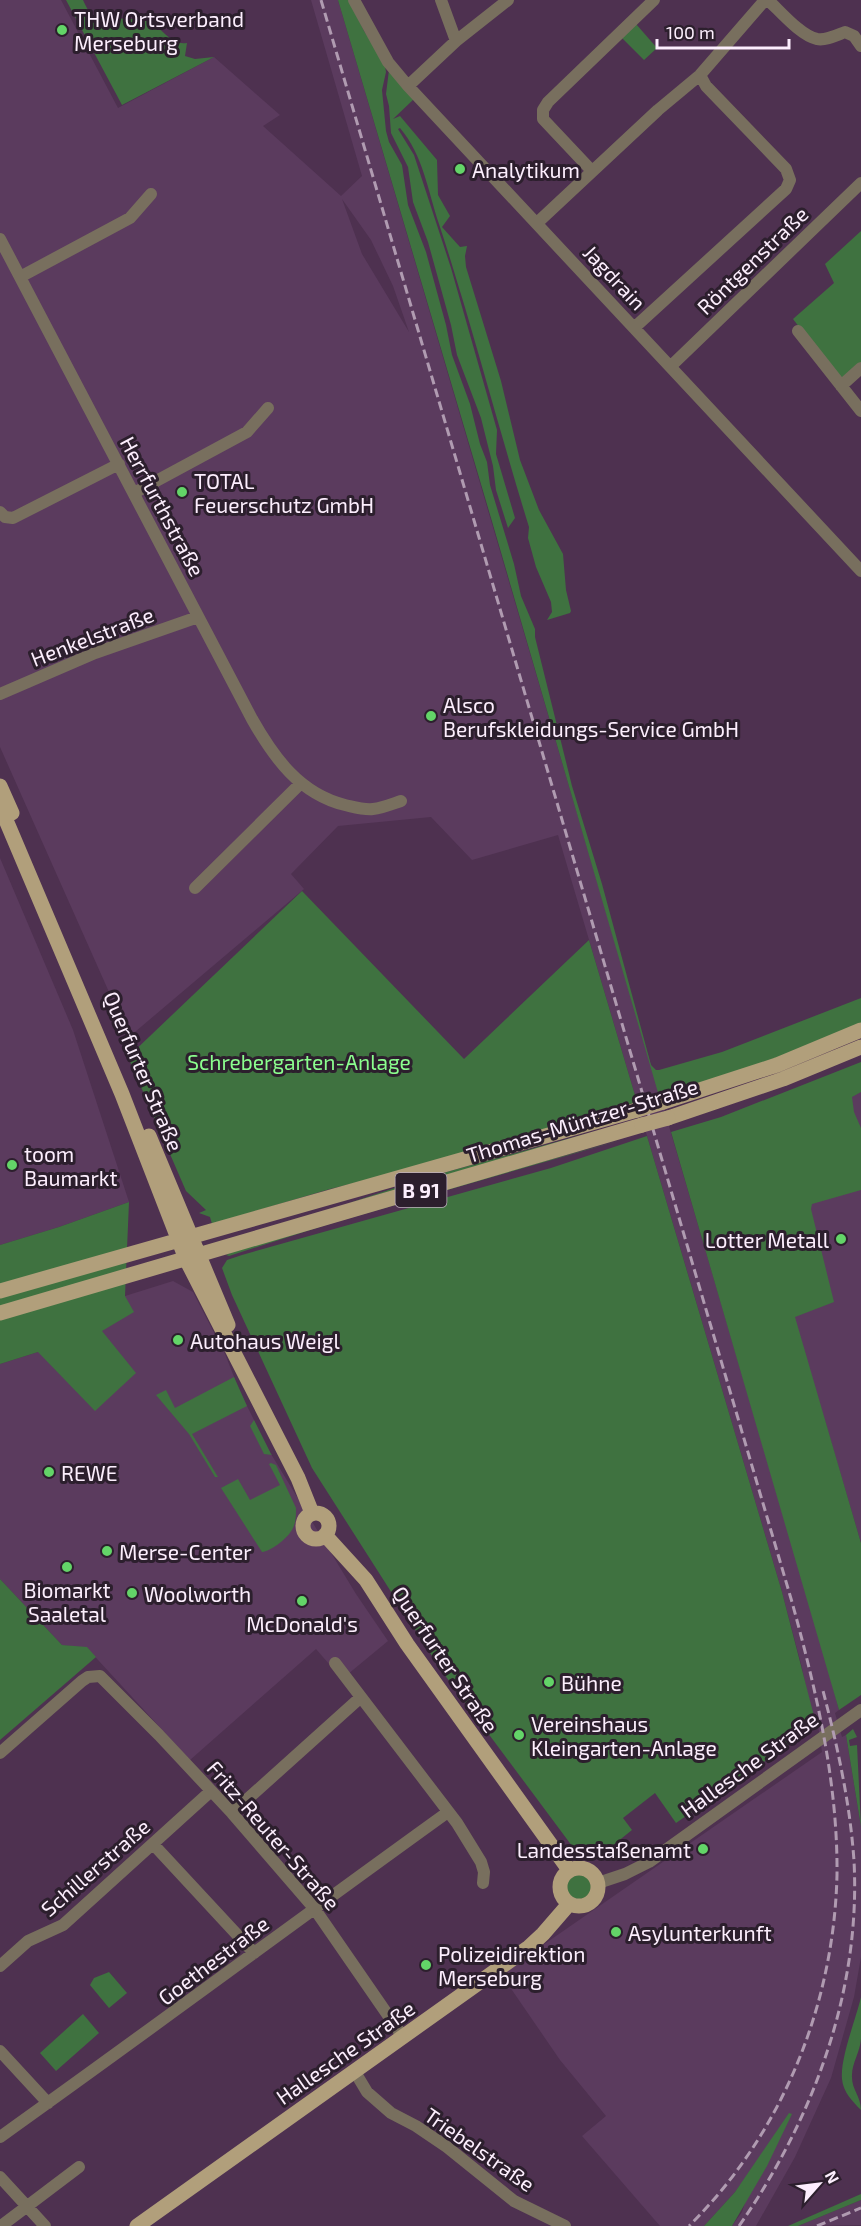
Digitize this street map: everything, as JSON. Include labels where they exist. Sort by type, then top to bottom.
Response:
[{"type":"main road","name":"Querfurter Straße","points":[[0,786],[193,1257],[246,1375],[298,1478],[312,1513],[305,1519],[304,1532],[310,1538],[315,1539],[325,1535],[366,1580],[407,1644],[569,1870]]},
{"type":"main road","name":"Querfurter Straße","points":[[0,806],[186,1239]]},
{"type":"main road","name":"Thomas-Müntzer-Straße","points":[[0,1291],[638,1110],[777,1065],[861,1030]]},
{"type":"main road","name":"Thomas-Müntzer-Straße","points":[[0,1313],[668,1118],[783,1079],[861,1047]]},
{"type":"main road","points":[[576,1868],[585,1868],[592,1873],[598,1883],[597,1894],[590,1902],[580,1906],[569,1904],[563,1898],[560,1889],[562,1876],[576,1868]]},
{"type":"main road","name":"Hallesche Straße","points":[[137,2226],[529,1947],[569,1904]]},
{"type":"street","name":"Jagdrain","points":[[354,0],[388,62],[408,86],[861,571]]},
{"type":"street","points":[[441,0],[456,41]]},
{"type":"street","points":[[408,86],[456,41],[508,0]]},
{"type":"street","points":[[592,171],[543,119],[543,110],[548,102],[654,0]]},
{"type":"street","points":[[537,223],[658,110],[700,75],[766,0],[800,30],[817,39],[845,32],[854,36],[861,46]]},
{"type":"street","points":[[635,327],[786,189],[790,180],[786,169],[706,86],[700,75]]},
{"type":"street","name":"Röntgenstraße","points":[[671,366],[861,183]]},
{"type":"street","points":[[20,277],[130,218],[151,194]]},
{"type":"street","name":"Herrfurthstraße","points":[[0,239],[198,617],[263,739],[279,763],[300,784],[333,802],[374,809],[400,801]]},
{"type":"street","points":[[798,331],[861,411]]},
{"type":"street","points":[[841,386],[861,368]]},
{"type":"street","points":[[134,493],[247,432],[268,408]]},
{"type":"street","points":[[0,512],[5,518],[14,518],[118,464]]},
{"type":"street","name":"Henkelstraße","points":[[0,694],[95,653],[198,617]]},
{"type":"street","points":[[195,888],[300,784]]},
{"type":"street","points":[[335,1663],[448,1812],[481,1862],[484,1872],[483,1883]]},
{"type":"street","name":"Fritz-Reuter-Straße","points":[[0,1753],[82,1681],[95,1675],[100,1676],[232,1813],[314,1908],[403,2037]]},
{"type":"street","points":[[232,1813],[361,1697]]},
{"type":"street","name":"Hallesche Straße","points":[[598,1883],[625,1874],[649,1862],[861,1710]]},
{"type":"street","name":"Schillerstraße","points":[[0,1966],[28,1941],[63,1925],[211,1791]]},
{"type":"street","name":"Goethestraße","points":[[0,2137],[448,1812]]},
{"type":"street","points":[[153,1844],[254,1953]]},
{"type":"street","points":[[0,2051],[48,2103]]},
{"type":"street","name":"Triebelstraße","points":[[355,2072],[368,2092],[391,2113],[416,2126],[447,2147],[514,2201],[565,2226]]},
{"type":"street","points":[[1,2226],[79,2167]]},
{"type":"street","points":[[0,2177],[45,2226]]},
{"type":"shaded area","points":[[0,0],[61,0],[118,108],[214,57],[280,115],[263,126],[341,196],[362,176],[311,0],[338,0],[825,1657],[839,1710],[835,1713],[842,1737],[846,1735],[861,1827],[861,1957],[854,1997],[831,2078],[795,2157],[756,2226],[732,2226],[742,2212],[759,2160],[735,2192],[704,2226],[660,2226],[582,2136],[606,2116],[560,2060],[501,1974],[822,1752],[818,1725],[815,1727],[782,1592],[558,835],[472,860],[431,817],[338,826],[291,874],[304,889],[129,1037],[0,747]],"holes":[[[342,199],[371,240],[393,286],[409,332],[362,254]]]},
{"type":"shaded area","points":[[0,858],[73,1030],[129,1202],[0,1245]]},
{"type":"shaded area","points":[[861,1090],[861,1543],[795,1320],[738,1141]]},
{"type":"shaded area","points":[[173,1281],[193,1292],[225,1354],[240,1392],[271,1454],[356,1594],[388,1641],[342,1679],[316,1649],[190,1760],[87,1648],[62,1645],[0,1579],[0,1364],[38,1352],[125,1296]]},
{"type":"shaded area","points":[[861,2200],[861,2225],[798,2226]]},
{"type":"green space","points":[[66,0],[83,0],[90,13],[95,16],[147,21],[176,42],[187,43],[185,56],[195,59],[214,57],[122,105]]},
{"type":"green space","points":[[338,0],[349,0],[364,31],[384,60],[386,72],[382,90],[386,131],[389,142],[402,165],[408,205],[426,252],[452,355],[470,404],[487,462],[490,485],[514,564],[521,596],[535,629],[535,637],[572,786],[602,884],[651,1065],[659,1070],[722,1052],[861,998],[861,1025],[749,1070],[659,1096]]},
{"type":"green space","points":[[636,24],[657,48],[644,60],[621,37]]},
{"type":"green space","points":[[389,70],[415,98],[393,119],[400,116],[437,160],[438,195],[450,216],[442,227],[460,247],[467,246],[466,267],[501,381],[520,460],[539,510],[563,554],[570,613],[547,620],[552,612],[551,602],[536,567],[528,538],[529,527],[463,299],[420,162],[400,128],[398,129],[414,155],[451,268],[497,430],[496,454],[515,518],[508,528],[496,490],[493,466],[481,418],[457,355],[428,242],[413,202],[408,167],[391,133],[386,94]]},
{"type":"green space","points":[[861,231],[861,364],[841,382],[793,319],[834,283],[825,264]]},
{"type":"green space","name":"Schrebergarten-Anlage","points":[[302,891],[464,1059],[589,940],[637,1102],[432,1164],[330,1189],[212,1224],[210,1217],[199,1213],[206,1210],[186,1191],[128,1057]]},
{"type":"green space","points":[[861,1062],[861,1092],[852,1097],[854,1112],[861,1128],[861,1190],[812,1204],[811,1209],[834,1302],[795,1317],[861,1543],[861,1695],[839,1710],[671,1132],[721,1117]]},
{"type":"green space","points":[[633,1121],[346,1204],[428,1177]]},
{"type":"green space","points":[[647,1136],[782,1592],[815,1720],[804,1734],[676,1823],[655,1793],[623,1818],[632,1830],[596,1859],[578,1854],[441,1670],[312,1468],[232,1295],[222,1268],[227,1260],[242,1255],[551,1168]]},
{"type":"green space","points":[[625,1139],[329,1224],[229,1256],[226,1255],[237,1250]]},
{"type":"green space","points":[[129,1202],[125,1296],[134,1312],[102,1331],[136,1373],[95,1411],[38,1352],[0,1364],[0,1245]]},
{"type":"green space","points":[[234,1377],[247,1406],[192,1434],[218,1477],[215,1477],[189,1434],[156,1395],[166,1390],[175,1408]]},
{"type":"green space","points":[[254,1420],[272,1455],[264,1454],[250,1426]]},
{"type":"green space","points":[[269,1464],[276,1465],[296,1508],[296,1518],[291,1532],[284,1539],[262,1552],[221,1488],[238,1479],[250,1500],[280,1485]]},
{"type":"green space","points":[[0,1579],[62,1645],[87,1647],[96,1657],[0,1740]]},
{"type":"green space","points":[[853,1729],[857,1737],[849,1740],[850,1746],[857,1745],[861,1827],[846,1735]]},
{"type":"green space","points":[[579,1875],[588,1878],[591,1887],[588,1896],[579,1899],[570,1896],[567,1887],[570,1878]]},
{"type":"green space","points":[[109,1972],[127,1993],[109,2008],[90,1985],[94,1978]]},
{"type":"green space","points":[[861,1997],[861,2039],[852,2075],[861,2110],[846,2092],[842,2070]]},
{"type":"green space","points":[[83,2014],[99,2033],[56,2071],[40,2053]]},
{"type":"green space","points":[[789,2113],[792,2114],[767,2166],[732,2226],[704,2226],[735,2192]]},
{"type":"green space","points":[[861,2194],[861,2200],[798,2226],[788,2226]]},
{"type":"railway","points":[[321,0],[792,1602],[817,1703],[830,1771],[837,1875],[834,1924],[826,1972],[813,2019],[797,2065],[776,2109],[751,2151],[722,2190],[689,2226]]},
{"type":"railway","points":[[739,2226],[789,2143],[810,2098],[827,2052],[840,2006],[849,1958],[854,1910],[852,1839],[842,1773],[822,1687]]},
{"type":"railway","points":[[817,2226],[861,2208]]},
{"type":"place","name":"THW Ortsverband Merseburg","points":[[62,30]]},
{"type":"place","name":"Analytikum","points":[[460,169]]},
{"type":"place","name":"TOTAL Feuerschutz GmbH","points":[[182,492]]},
{"type":"place","name":"Alsco Berufskleidungs-Service GmbH","points":[[431,716]]},
{"type":"place","name":"toom Baumarkt","points":[[12,1165]]},
{"type":"place","name":"Lotter Metall","points":[[841,1239]]},
{"type":"place","name":"Autohaus Weigl","points":[[178,1340]]},
{"type":"place","name":"REWE","points":[[49,1472]]},
{"type":"place","name":"Merse-Center","points":[[107,1551]]},
{"type":"place","name":"Biomarkt Saaletal","points":[[67,1567]]},
{"type":"place","name":"Woolworth","points":[[132,1593]]},
{"type":"place","name":"McDonald's","points":[[302,1601]]},
{"type":"place","name":"Bühne","points":[[549,1682]]},
{"type":"place","name":"Vereinshaus Kleingarten-Anlage","points":[[519,1735]]},
{"type":"place","name":"Landesstaßenamt","points":[[703,1849]]},
{"type":"place","name":"Asylunterkunft","points":[[616,1932]]},
{"type":"place","name":"Polizeidirektion Merseburg","points":[[426,1965]]}]
